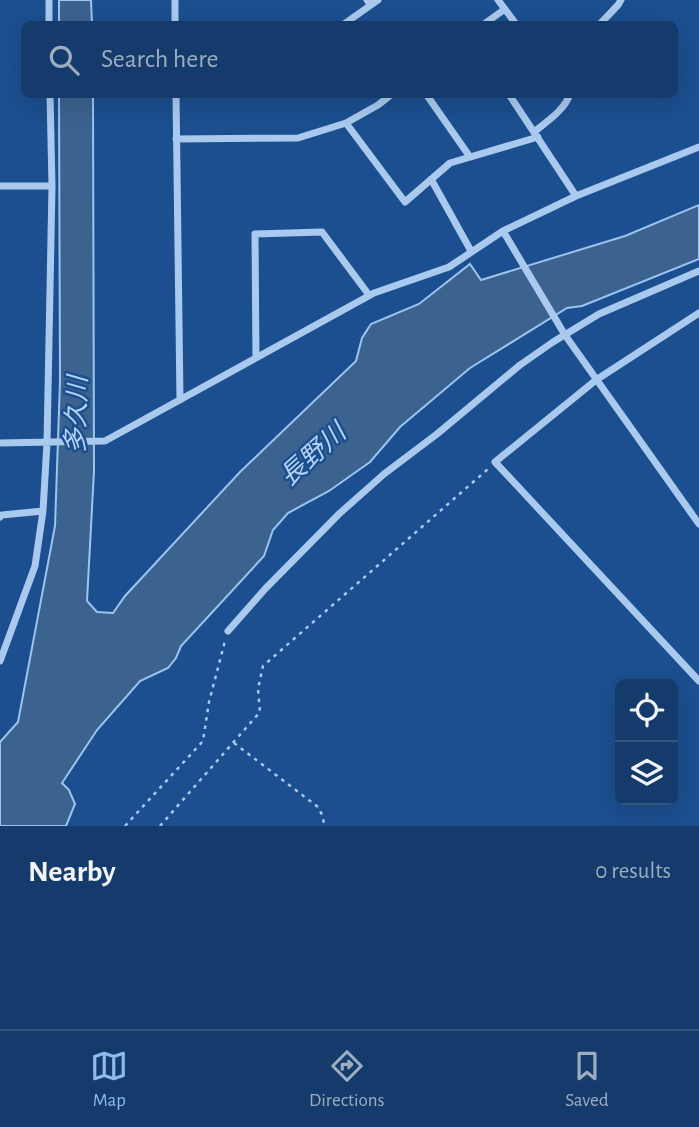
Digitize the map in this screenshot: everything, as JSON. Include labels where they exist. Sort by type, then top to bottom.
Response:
[{"type":"street","points":[[49,0],[49,21]]},
{"type":"street","points":[[175,0],[175,21]]},
{"type":"street","points":[[498,0],[514,21]]},
{"type":"street","points":[[603,21],[621,0]]},
{"type":"street","points":[[350,21],[372,2]]},
{"type":"street","points":[[488,21],[505,9]]},
{"type":"street","points":[[0,661],[35,566],[43,511],[47,443],[52,186],[50,98]]},
{"type":"street","points":[[176,98],[180,400]]},
{"type":"street","points":[[375,98],[378,106]]},
{"type":"street","points":[[177,139],[298,138],[346,123],[387,98]]},
{"type":"street","points":[[429,98],[470,157]]},
{"type":"street","points":[[511,98],[576,196]]},
{"type":"street","points":[[346,123],[405,202],[450,163],[536,134],[561,110],[569,98]]},
{"type":"street","points":[[0,443],[105,440],[369,295],[449,267],[471,251],[576,196],[699,147]]},
{"type":"street","points":[[432,179],[471,251]]},
{"type":"street","points":[[0,186],[52,186]]},
{"type":"street","points":[[256,358],[255,234],[322,232],[369,295]]},
{"type":"street","points":[[504,234],[565,335],[699,524]]},
{"type":"street","points":[[228,631],[339,514],[520,365],[599,314],[699,271]]},
{"type":"street","points":[[699,313],[596,380],[495,462],[699,681]]},
{"type":"street","points":[[0,517],[43,511]]},
{"type":"path","points":[[160,826],[261,712],[258,689],[262,666],[495,462]]},
{"type":"path","points":[[125,826],[203,741],[209,702],[228,631]]},
{"type":"path","points":[[233,743],[318,807],[323,815],[322,826]]},
{"type":"water","points":[[59,0],[91,0],[92,21],[59,21]]},
{"type":"water","points":[[59,98],[93,98],[94,471],[87,601],[97,612],[113,613],[125,596],[240,472],[356,361],[362,338],[371,324],[419,304],[470,264],[481,280],[625,236],[699,205],[699,259],[582,306],[567,308],[470,368],[400,427],[370,462],[329,491],[288,513],[273,530],[264,556],[181,646],[168,668],[140,681],[97,730],[62,783],[69,790],[75,804],[66,826],[0,826],[0,742],[18,722],[55,526],[60,381]]},
{"type":"water label","name":"多久川","points":[[77,415]]},
{"type":"water label","name":"長野川","points":[[313,455]]}]
